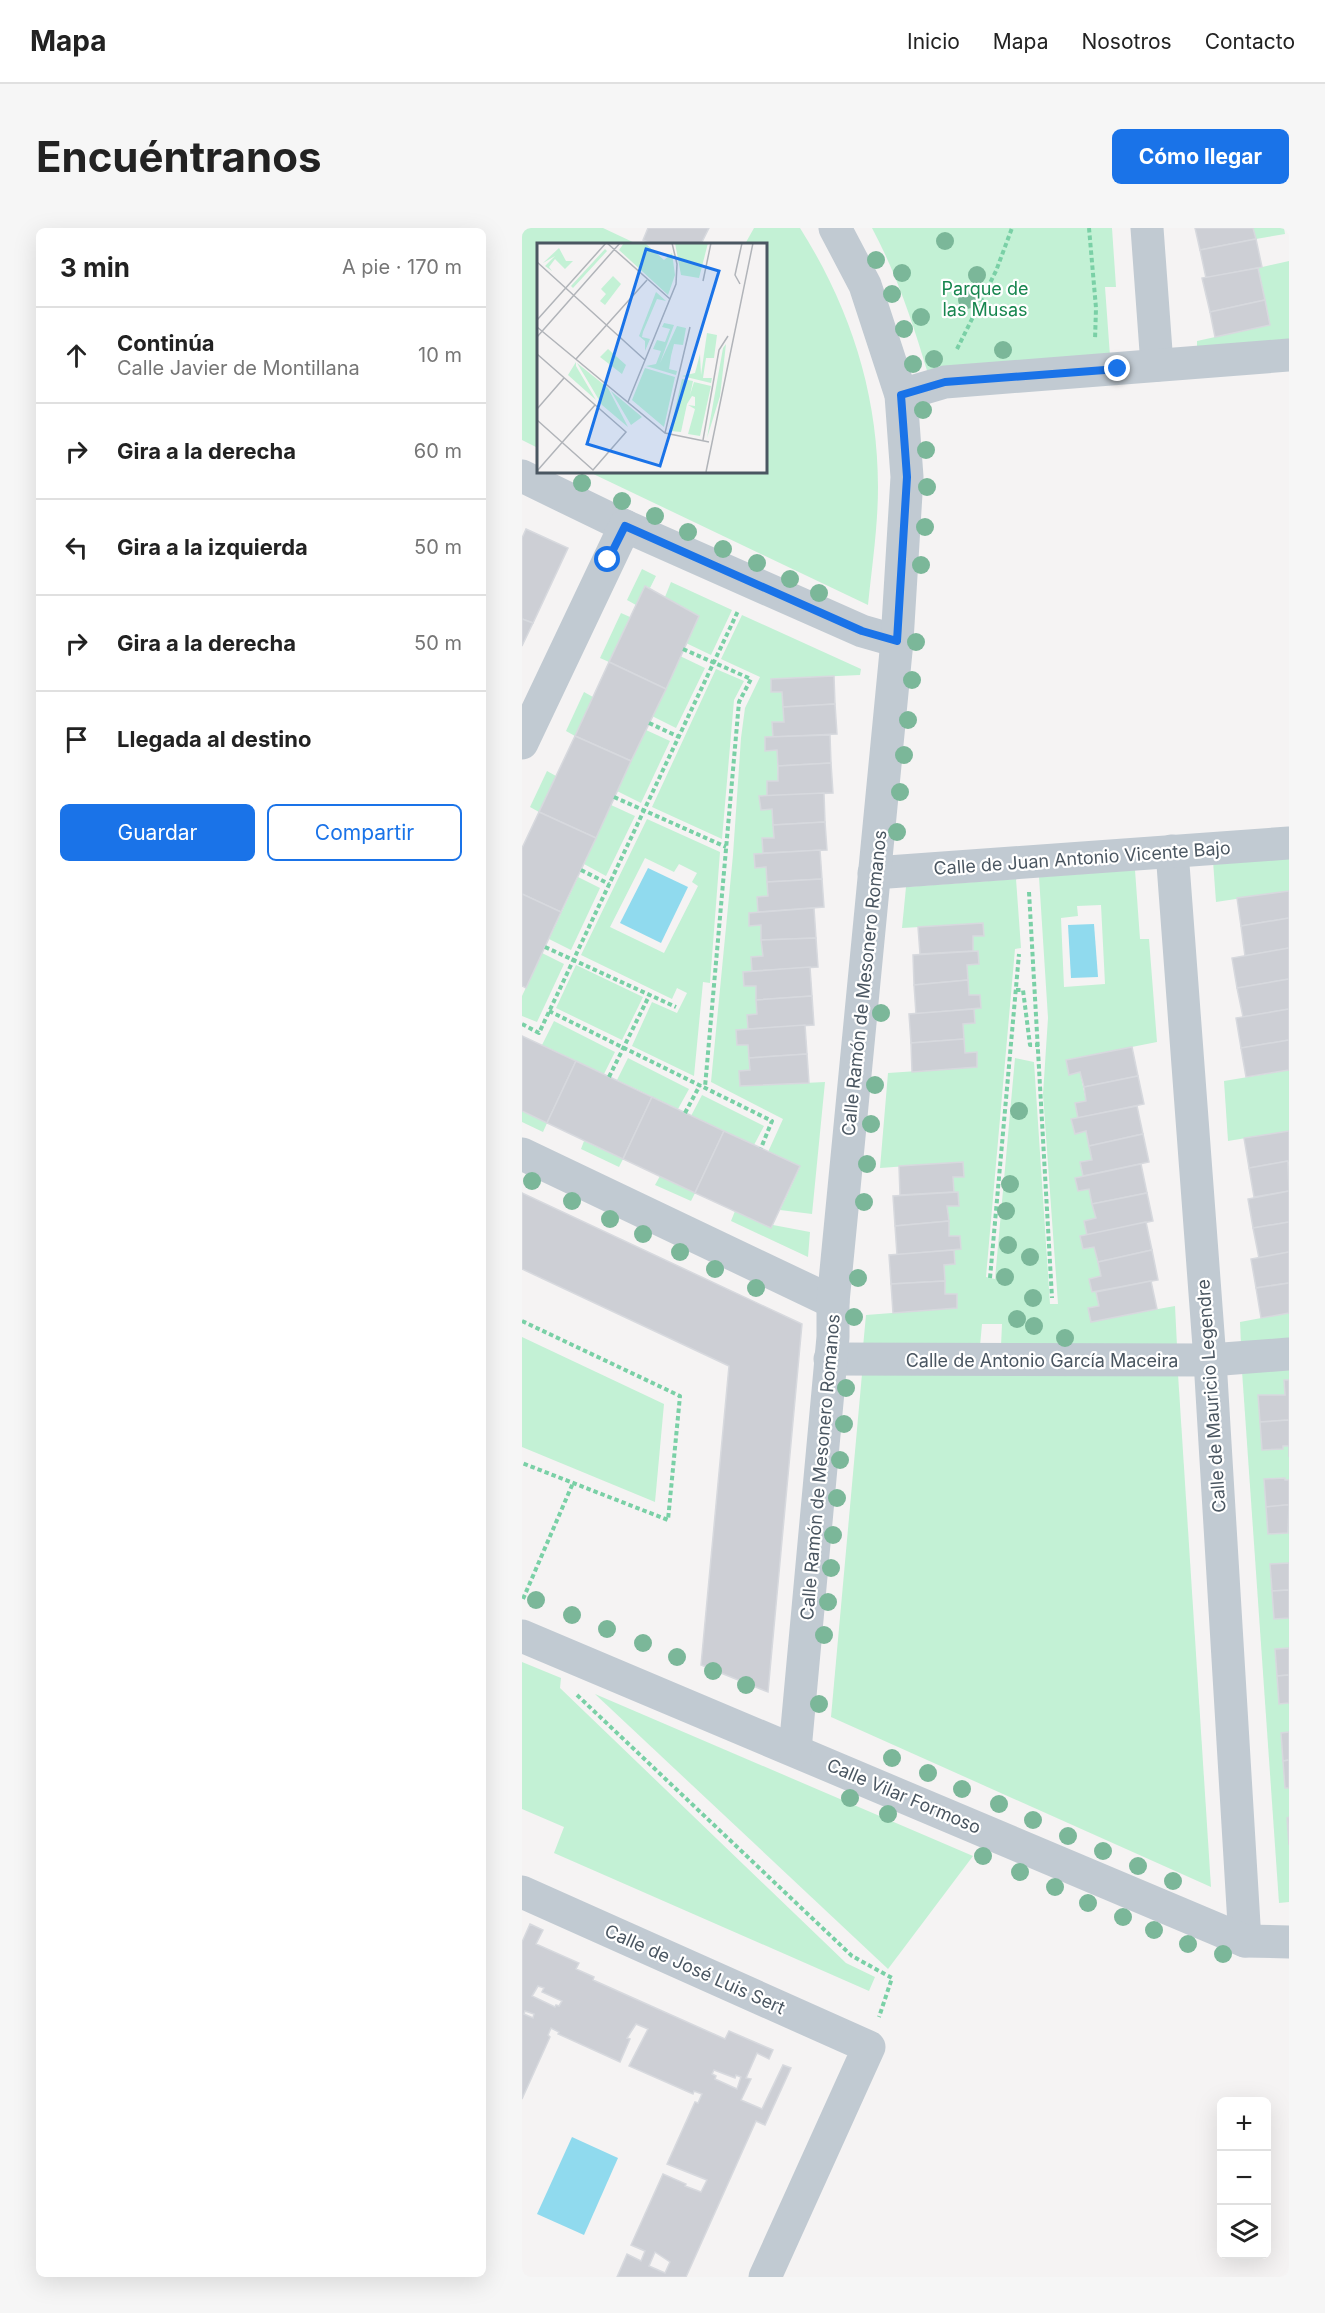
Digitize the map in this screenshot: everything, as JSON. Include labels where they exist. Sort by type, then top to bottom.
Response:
[{"type":"street","name":"Calle Ramón de Mesonero Romanos","points":[[795,1750],[830,1359],[833,1302],[897,641],[907,477],[901,395],[865,285],[835,228]]},
{"type":"street","points":[[1147,228],[1157,365]]},
{"type":"street","points":[[901,395],[938,384],[1289,355]]},
{"type":"street","points":[[522,476],[625,526],[862,631],[897,641]]},
{"type":"street","points":[[522,743],[625,526]]},
{"type":"street","name":"Calle de Juan Antonio Vicente Bajo","points":[[874,873],[1289,843]]},
{"type":"street","name":"Calle de Mauricio Legendre","points":[[1172,851],[1210,1360],[1245,1941]]},
{"type":"street","points":[[522,1154],[833,1302]]},
{"type":"street","name":"Calle de Antonio García Maceira","points":[[830,1359],[1210,1360],[1289,1354]]},
{"type":"street","name":"Calle Vilar Formoso","points":[[522,1636],[1245,1941],[1289,1942]]},
{"type":"street","name":"Calle de José Luis Sert","points":[[522,1892],[869,2047]]},
{"type":"street","points":[[765,2277],[869,2047]]},
{"type":"path","points":[[938,384],[996,271],[1012,228]]},
{"type":"path","points":[[1089,228],[1096,308],[1095,371]]},
{"type":"path","points":[[522,1024],[539,1033],[737,613]]},
{"type":"path","points":[[683,650],[751,679],[739,702],[702,1086],[685,1113]]},
{"type":"path","points":[[649,723],[679,737]]},
{"type":"path","points":[[614,797],[726,847]]},
{"type":"path","points":[[581,870],[609,884]]},
{"type":"path","points":[[1029,890],[1053,1298]]},
{"type":"path","points":[[545,947],[676,1007]]},
{"type":"path","points":[[990,1278],[1019,954]]},
{"type":"path","points":[[1016,990],[1023,990],[1030,1045],[1039,1045]]},
{"type":"path","points":[[609,1077],[650,994]]},
{"type":"path","points":[[549,1011],[772,1121],[761,1148]]},
{"type":"path","points":[[522,1321],[680,1396],[668,1520],[522,1463]]},
{"type":"path","points":[[523,1599],[573,1483]]},
{"type":"path","points":[[569,1688],[852,1956],[892,1978],[869,2047]]},
{"type":"green space","points":[[522,228],[603,228],[635,243],[537,243],[537,448],[522,440]]},
{"type":"green space","points":[[754,228],[800,228],[833,289],[858,352],[867,385],[877,452],[877,516],[868,605],[589,472],[766,472],[766,243],[746,243]]},
{"type":"green space","name":"Parque de las Musas","points":[[872,228],[1112,228],[1116,287],[1105,287],[1110,356],[928,374],[904,300]]},
{"type":"green space","points":[[1253,228],[1284,228],[1285,234],[1256,239]]},
{"type":"green space","points":[[1289,261],[1289,343],[1197,349],[1197,341],[1270,325],[1258,268]]},
{"type":"green space","points":[[642,569],[656,576],[650,588],[646,586],[636,605],[627,600]]},
{"type":"green space","points":[[671,582],[732,610],[711,655],[686,643],[699,616],[665,597]]},
{"type":"green space","points":[[621,613],[630,617],[609,662],[600,658]]},
{"type":"green space","points":[[742,615],[861,669],[860,675],[771,679],[771,692],[782,692],[784,722],[772,722],[773,737],[765,737],[765,751],[777,750],[778,781],[767,781],[767,796],[759,796],[761,810],[772,809],[774,838],[762,839],[763,853],[754,854],[755,867],[766,867],[768,896],[757,897],[758,912],[749,913],[749,925],[761,925],[763,956],[751,957],[752,971],[743,972],[744,986],[756,986],[757,1014],[747,1015],[748,1029],[736,1030],[737,1045],[748,1045],[750,1070],[739,1071],[740,1086],[825,1082],[812,1214],[780,1210],[800,1167],[768,1152],[783,1119],[711,1082],[733,855],[741,738],[745,708],[760,677],[721,659]]},
{"type":"green space","points":[[680,656],[705,668],[676,728],[652,716]]},
{"type":"green space","points":[[716,669],[744,681],[734,700],[722,839],[652,807]]},
{"type":"green space","points":[[584,692],[593,697],[575,736],[566,731]]},
{"type":"green space","points":[[646,730],[670,741],[641,803],[617,791]]},
{"type":"green space","points":[[547,771],[556,776],[539,812],[530,807]]},
{"type":"green space","points":[[611,805],[635,816],[606,876],[584,864]]},
{"type":"green space","points":[[647,819],[720,852],[710,983],[703,982],[694,1076],[632,1046],[652,1002],[677,1013],[687,993],[677,988],[672,999],[581,955]],"holes":[[[645,858],[674,872],[679,864],[697,873],[692,882],[698,886],[664,953],[610,927]]]},
{"type":"green space","points":[[1289,856],[1289,891],[1216,902],[1213,861]]},
{"type":"green space","points":[[1135,870],[1140,939],[1149,939],[1157,1042],[1066,1060],[1069,1074],[1080,1072],[1086,1101],[1075,1103],[1078,1118],[1071,1120],[1075,1134],[1086,1131],[1092,1160],[1081,1162],[1083,1176],[1075,1178],[1078,1191],[1089,1189],[1096,1218],[1084,1221],[1087,1235],[1080,1236],[1083,1249],[1094,1247],[1101,1276],[1089,1279],[1092,1292],[1096,1292],[1099,1306],[1088,1308],[1091,1321],[1175,1306],[1177,1346],[1001,1346],[1002,1324],[982,1324],[980,1346],[863,1347],[866,1315],[957,1308],[957,1294],[945,1294],[944,1265],[955,1264],[954,1250],[961,1249],[960,1236],[949,1236],[947,1206],[959,1205],[958,1192],[954,1192],[953,1177],[964,1177],[963,1162],[880,1168],[888,1073],[977,1067],[976,1053],[965,1053],[963,1024],[975,1023],[974,1009],[981,1008],[980,995],[969,995],[967,965],[979,964],[978,951],[973,951],[973,936],[984,936],[972,924],[902,928],[906,887],[1016,879],[1021,948],[1015,949],[986,1277],[995,1279],[1015,1058],[1034,1062],[1050,1304],[1058,1304],[1043,1094],[1048,1018],[1039,877]],"holes":[[[1101,905],[1105,984],[1064,987],[1061,918],[1078,916],[1077,906]]]},
{"type":"green space","points":[[578,877],[600,888],[571,950],[549,939]]},
{"type":"green space","points":[[542,953],[564,964],[537,1022],[522,1016],[522,996]]},
{"type":"green space","points":[[576,965],[643,997],[622,1040],[556,1008]]},
{"type":"green space","points":[[554,1021],[615,1052],[604,1074],[542,1045]]},
{"type":"green space","points":[[628,1058],[689,1089],[678,1109],[617,1080]]},
{"type":"green space","points":[[1289,1070],[1289,1131],[1228,1141],[1224,1081]]},
{"type":"green space","points":[[702,1095],[764,1126],[754,1145],[691,1116]]},
{"type":"green space","points":[[522,1111],[547,1123],[543,1132],[522,1122]]},
{"type":"green space","points":[[584,1141],[623,1159],[619,1167],[581,1149]]},
{"type":"green space","points":[[660,1176],[695,1193],[691,1201],[655,1185]]},
{"type":"green space","points":[[735,1211],[771,1228],[773,1225],[810,1232],[808,1257],[731,1221]]},
{"type":"green space","points":[[1289,1313],[1289,1341],[1241,1345],[1240,1322]]},
{"type":"green space","points":[[522,1337],[664,1404],[655,1502],[522,1447]]},
{"type":"green space","points":[[1289,1368],[1289,1902],[1279,1903],[1242,1371]]},
{"type":"green space","points":[[862,1374],[1178,1374],[1211,1887],[831,1717]]},
{"type":"green space","points":[[522,1662],[561,1678],[560,1688],[846,1963],[875,1977],[869,1991],[554,1853],[564,1827],[522,1809]]},
{"type":"green space","points":[[595,1694],[973,1856],[888,1969]]},
{"type":"water","points":[[648,868],[688,887],[661,943],[620,923]]},
{"type":"water","points":[[1094,924],[1098,977],[1071,978],[1068,925]]},
{"type":"water","points":[[572,2137],[618,2158],[584,2235],[537,2214]]},
{"type":"building","points":[[648,228],[709,228],[702,243],[650,243],[643,240]]},
{"type":"building","points":[[1195,228],[1253,228],[1256,239],[1200,250]]},
{"type":"building","points":[[1256,239],[1262,267],[1206,278],[1200,250]]},
{"type":"building","points":[[1258,268],[1265,300],[1210,312],[1202,278]]},
{"type":"building","points":[[1265,300],[1270,325],[1215,337],[1210,312]]},
{"type":"building","points":[[526,529],[568,548],[533,623],[522,619],[522,538]]},
{"type":"building","points":[[645,586],[699,616],[666,689],[609,662]]},
{"type":"building","points":[[522,619],[533,623],[522,646]]},
{"type":"building","points":[[609,662],[666,689],[631,761],[575,736]]},
{"type":"building","points":[[834,676],[835,704],[783,707],[782,692],[771,692],[771,679]]},
{"type":"building","points":[[835,704],[837,734],[773,737],[772,722],[784,722],[783,707]]},
{"type":"building","points":[[830,735],[831,763],[778,766],[777,750],[765,751],[765,737]]},
{"type":"building","points":[[575,736],[631,761],[596,838],[539,812]]},
{"type":"building","points":[[831,763],[833,793],[767,796],[767,781],[778,781],[778,766]]},
{"type":"building","points":[[824,793],[825,822],[773,825],[772,809],[761,810],[759,796]]},
{"type":"building","points":[[539,812],[596,838],[561,912],[522,894],[522,848]]},
{"type":"building","points":[[825,822],[827,850],[763,853],[762,838],[774,838],[773,825]]},
{"type":"building","points":[[820,850],[822,879],[767,882],[766,867],[755,868],[754,854]]},
{"type":"building","points":[[822,879],[824,907],[758,912],[757,897],[768,896],[767,882]]},
{"type":"building","points":[[1289,891],[1289,918],[1241,926],[1237,898]]},
{"type":"building","points":[[522,894],[561,912],[526,988],[522,986]]},
{"type":"building","points":[[814,908],[816,938],[761,940],[761,925],[749,926],[749,913]]},
{"type":"building","points":[[1289,918],[1289,948],[1245,956],[1241,926]]},
{"type":"building","points":[[983,923],[984,936],[973,936],[973,951],[920,954],[918,927]]},
{"type":"building","points":[[816,938],[818,967],[752,971],[751,957],[763,956],[761,940]]},
{"type":"building","points":[[1289,948],[1289,979],[1237,988],[1232,958]]},
{"type":"building","points":[[978,951],[979,964],[967,965],[968,980],[914,985],[913,955]]},
{"type":"building","points":[[810,967],[812,996],[756,1000],[756,986],[744,986],[743,972]]},
{"type":"building","points":[[1289,979],[1289,1009],[1243,1017],[1237,988]]},
{"type":"building","points":[[968,980],[969,995],[980,995],[981,1008],[916,1014],[914,985]]},
{"type":"building","points":[[812,996],[814,1025],[748,1029],[747,1015],[757,1014],[756,1000]]},
{"type":"building","points":[[974,1009],[975,1023],[963,1024],[964,1039],[911,1043],[909,1014]]},
{"type":"building","points":[[1289,1009],[1289,1040],[1241,1048],[1236,1018]]},
{"type":"building","points":[[805,1025],[807,1054],[749,1058],[748,1045],[737,1045],[736,1030]]},
{"type":"building","points":[[522,1036],[576,1061],[547,1123],[522,1111]]},
{"type":"building","points":[[964,1039],[965,1053],[977,1052],[977,1067],[912,1072],[911,1043]]},
{"type":"building","points":[[1289,1040],[1289,1070],[1246,1077],[1241,1048]]},
{"type":"building","points":[[1132,1047],[1138,1076],[1084,1087],[1080,1072],[1069,1075],[1066,1060]]},
{"type":"building","points":[[807,1054],[809,1083],[740,1086],[739,1071],[750,1070],[749,1058]]},
{"type":"building","points":[[576,1061],[652,1097],[623,1159],[547,1123]]},
{"type":"building","points":[[1138,1076],[1144,1104],[1078,1118],[1075,1103],[1086,1101],[1084,1087]]},
{"type":"building","points":[[652,1097],[724,1131],[695,1193],[623,1159]]},
{"type":"building","points":[[1137,1106],[1143,1134],[1089,1146],[1086,1131],[1075,1134],[1071,1119]]},
{"type":"building","points":[[724,1131],[800,1166],[771,1228],[695,1193]]},
{"type":"building","points":[[1289,1131],[1289,1161],[1249,1168],[1244,1138]]},
{"type":"building","points":[[1143,1134],[1149,1162],[1083,1176],[1080,1162],[1092,1160],[1089,1146]]},
{"type":"building","points":[[1288,1161],[1289,1191],[1254,1197],[1249,1168]]},
{"type":"building","points":[[963,1162],[964,1177],[953,1177],[954,1192],[900,1195],[899,1166]]},
{"type":"building","points":[[1141,1164],[1147,1193],[1092,1204],[1089,1189],[1078,1191],[1075,1178]]},
{"type":"building","points":[[1289,1191],[1289,1222],[1253,1228],[1248,1199]]},
{"type":"building","points":[[958,1192],[959,1206],[947,1206],[949,1221],[895,1226],[893,1196]]},
{"type":"building","points":[[522,1193],[802,1324],[768,1692],[701,1665],[729,1366],[522,1269]]},
{"type":"building","points":[[1147,1193],[1153,1221],[1087,1235],[1084,1221],[1096,1218],[1092,1204]]},
{"type":"building","points":[[949,1221],[949,1236],[960,1236],[961,1249],[897,1255],[895,1226]]},
{"type":"building","points":[[1146,1222],[1152,1250],[1098,1262],[1094,1247],[1083,1249],[1080,1236]]},
{"type":"building","points":[[1289,1222],[1289,1252],[1259,1258],[1253,1228]]},
{"type":"building","points":[[954,1250],[955,1264],[944,1265],[945,1281],[891,1284],[889,1255]]},
{"type":"building","points":[[1152,1250],[1158,1280],[1092,1292],[1089,1279],[1101,1276],[1098,1262]]},
{"type":"building","points":[[1289,1252],[1289,1283],[1256,1288],[1251,1259]]},
{"type":"building","points":[[945,1281],[945,1294],[957,1294],[957,1308],[893,1313],[891,1284]]},
{"type":"building","points":[[1151,1281],[1157,1309],[1091,1322],[1088,1308],[1099,1306],[1096,1292]]},
{"type":"building","points":[[1289,1283],[1289,1313],[1261,1318],[1256,1288]]},
{"type":"building","points":[[1284,1380],[1289,1380],[1289,1420],[1260,1422],[1258,1395],[1285,1395]]},
{"type":"building","points":[[1289,1420],[1289,1446],[1283,1446],[1283,1449],[1262,1450],[1260,1422]]},
{"type":"building","points":[[1285,1478],[1289,1480],[1289,1505],[1266,1507],[1264,1479]]},
{"type":"building","points":[[1289,1505],[1288,1533],[1268,1534],[1266,1507]]},
{"type":"building","points":[[1289,1563],[1289,1590],[1272,1591],[1270,1564]]},
{"type":"building","points":[[1289,1590],[1289,1618],[1274,1619],[1272,1591]]},
{"type":"building","points":[[1289,1648],[1289,1675],[1277,1676],[1275,1649]]},
{"type":"building","points":[[1289,1675],[1289,1703],[1279,1704],[1277,1676]]},
{"type":"building","points":[[1289,1732],[1289,1760],[1283,1761],[1281,1733]]},
{"type":"building","points":[[1289,1760],[1289,1788],[1285,1788],[1283,1761]]},
{"type":"building","points":[[1289,1817],[1289,1845],[1287,1818]]},
{"type":"building","points":[[530,1924],[543,1930],[536,1944],[579,1963],[576,1969],[594,1977],[593,1980],[725,2039],[729,2031],[773,2050],[769,2059],[757,2053],[746,2078],[751,2079],[741,2100],[762,2109],[783,2065],[791,2068],[765,2125],[756,2121],[686,2277],[617,2277],[627,2254],[641,2261],[645,2251],[631,2245],[663,2174],[701,2192],[707,2180],[667,2164],[695,2102],[698,2103],[702,2094],[694,2091],[693,2094],[629,2066],[648,2029],[636,2024],[627,2038],[630,2039],[620,2062],[558,2034],[559,2032],[551,2028],[548,2035],[550,2037],[522,2099],[522,1942]],"holes":[[[538,1986],[544,1988],[542,1992],[562,2001],[559,2006],[555,2007],[532,1996]],[[525,2011],[534,2014],[533,2018],[524,2014]],[[714,2070],[735,2078],[736,2075],[741,2077],[737,2089],[715,2079],[716,2076],[712,2074]],[[655,2252],[670,2262],[665,2273],[649,2266]]]},
{"type":"route","points":[[608,560],[625,526],[862,631],[897,641],[907,477],[901,395],[945,382],[1118,369]]}]
